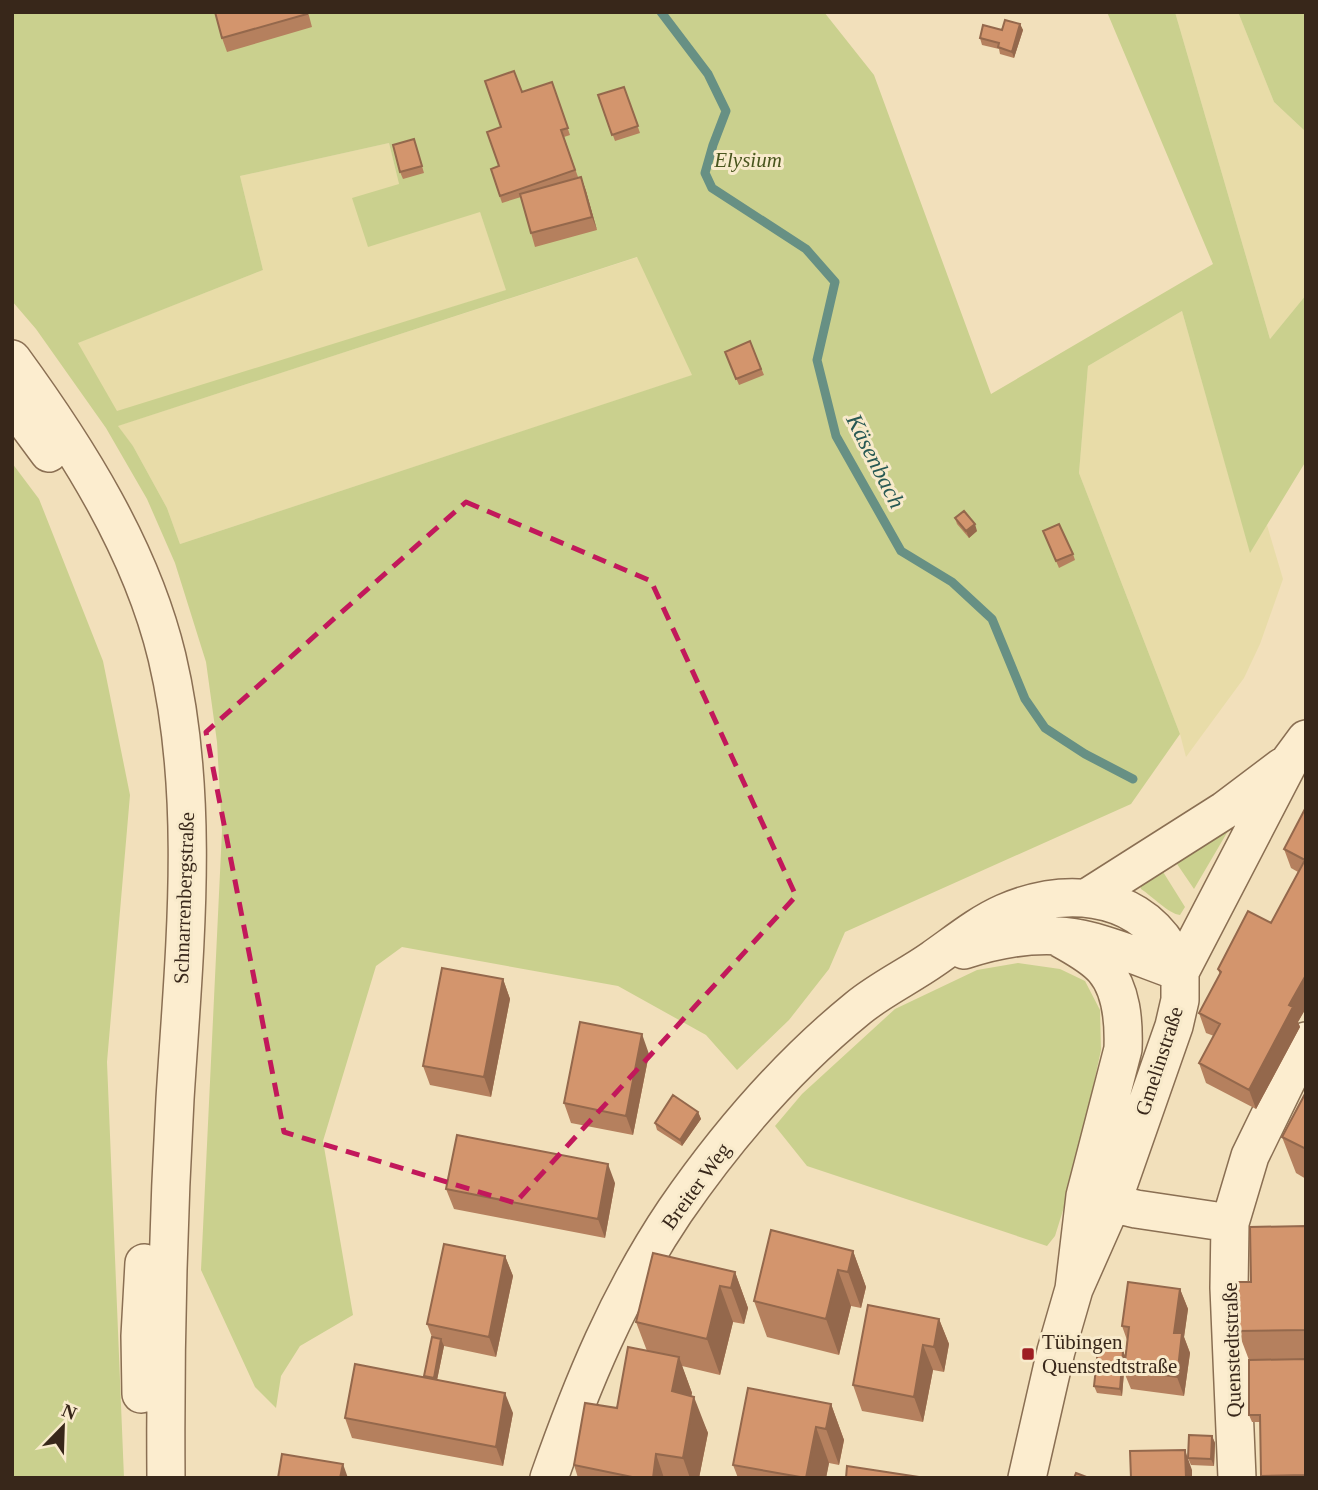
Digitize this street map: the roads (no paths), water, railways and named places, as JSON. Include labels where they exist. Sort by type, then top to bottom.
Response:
[{"type":"street","name":"Schnarrenbergstraße","points":[[12,359],[71,445],[112,515],[136,570],[167,656],[183,754],[187,801],[186,880],[172,1156],[166,1348],[166,1478]]},
{"type":"street","name":"Schnarrenbergstraße","points":[[12,403],[46,448],[93,525],[124,591],[146,661],[161,739],[166,844],[140,1336],[142,1478]]},
{"type":"street","name":"Gmelinstraße","points":[[1088,897],[1225,810],[1297,750]]},
{"type":"street","name":"Gmelinstraße","points":[[1098,1200],[1174,1026],[1180,1000],[1180,972],[1297,750]]},
{"type":"street","name":"Breiter Weg","points":[[549,1478],[601,1342],[649,1251],[706,1168],[744,1121],[829,1033],[860,1006],[965,935],[1004,913],[1055,899],[1088,897],[1120,904],[1151,927],[1169,947],[1180,972]]},
{"type":"street","name":"Gmelinstraße","points":[[1027,1478],[1058,1343],[1098,1200],[1123,1049],[1124,1026],[1120,1002],[1105,970],[1058,937]]},
{"type":"street","name":"Breiter Weg","points":[[930,961],[1009,938],[1058,937],[1100,944],[1180,972]]},
{"type":"street","name":"Quenstedtstraße","points":[[1237,1478],[1229,1289],[1230,1223],[1250,1156],[1306,1041]]},
{"type":"street","points":[[1098,1200],[1230,1223]]},
{"type":"waterway","name":"Käsenbach","points":[[661,12],[708,74],[726,111],[705,173],[712,188],[806,249],[835,282],[817,360],[836,436],[901,551],[952,582],[992,619],[1025,699],[1045,728],[1085,754],[1133,779]]},
{"type":"place","name":"Tübingen Quenstedtstraße","points":[[1028,1354]]},
{"type":"park label","name":"Elysium","points":[[748,160]]}]
